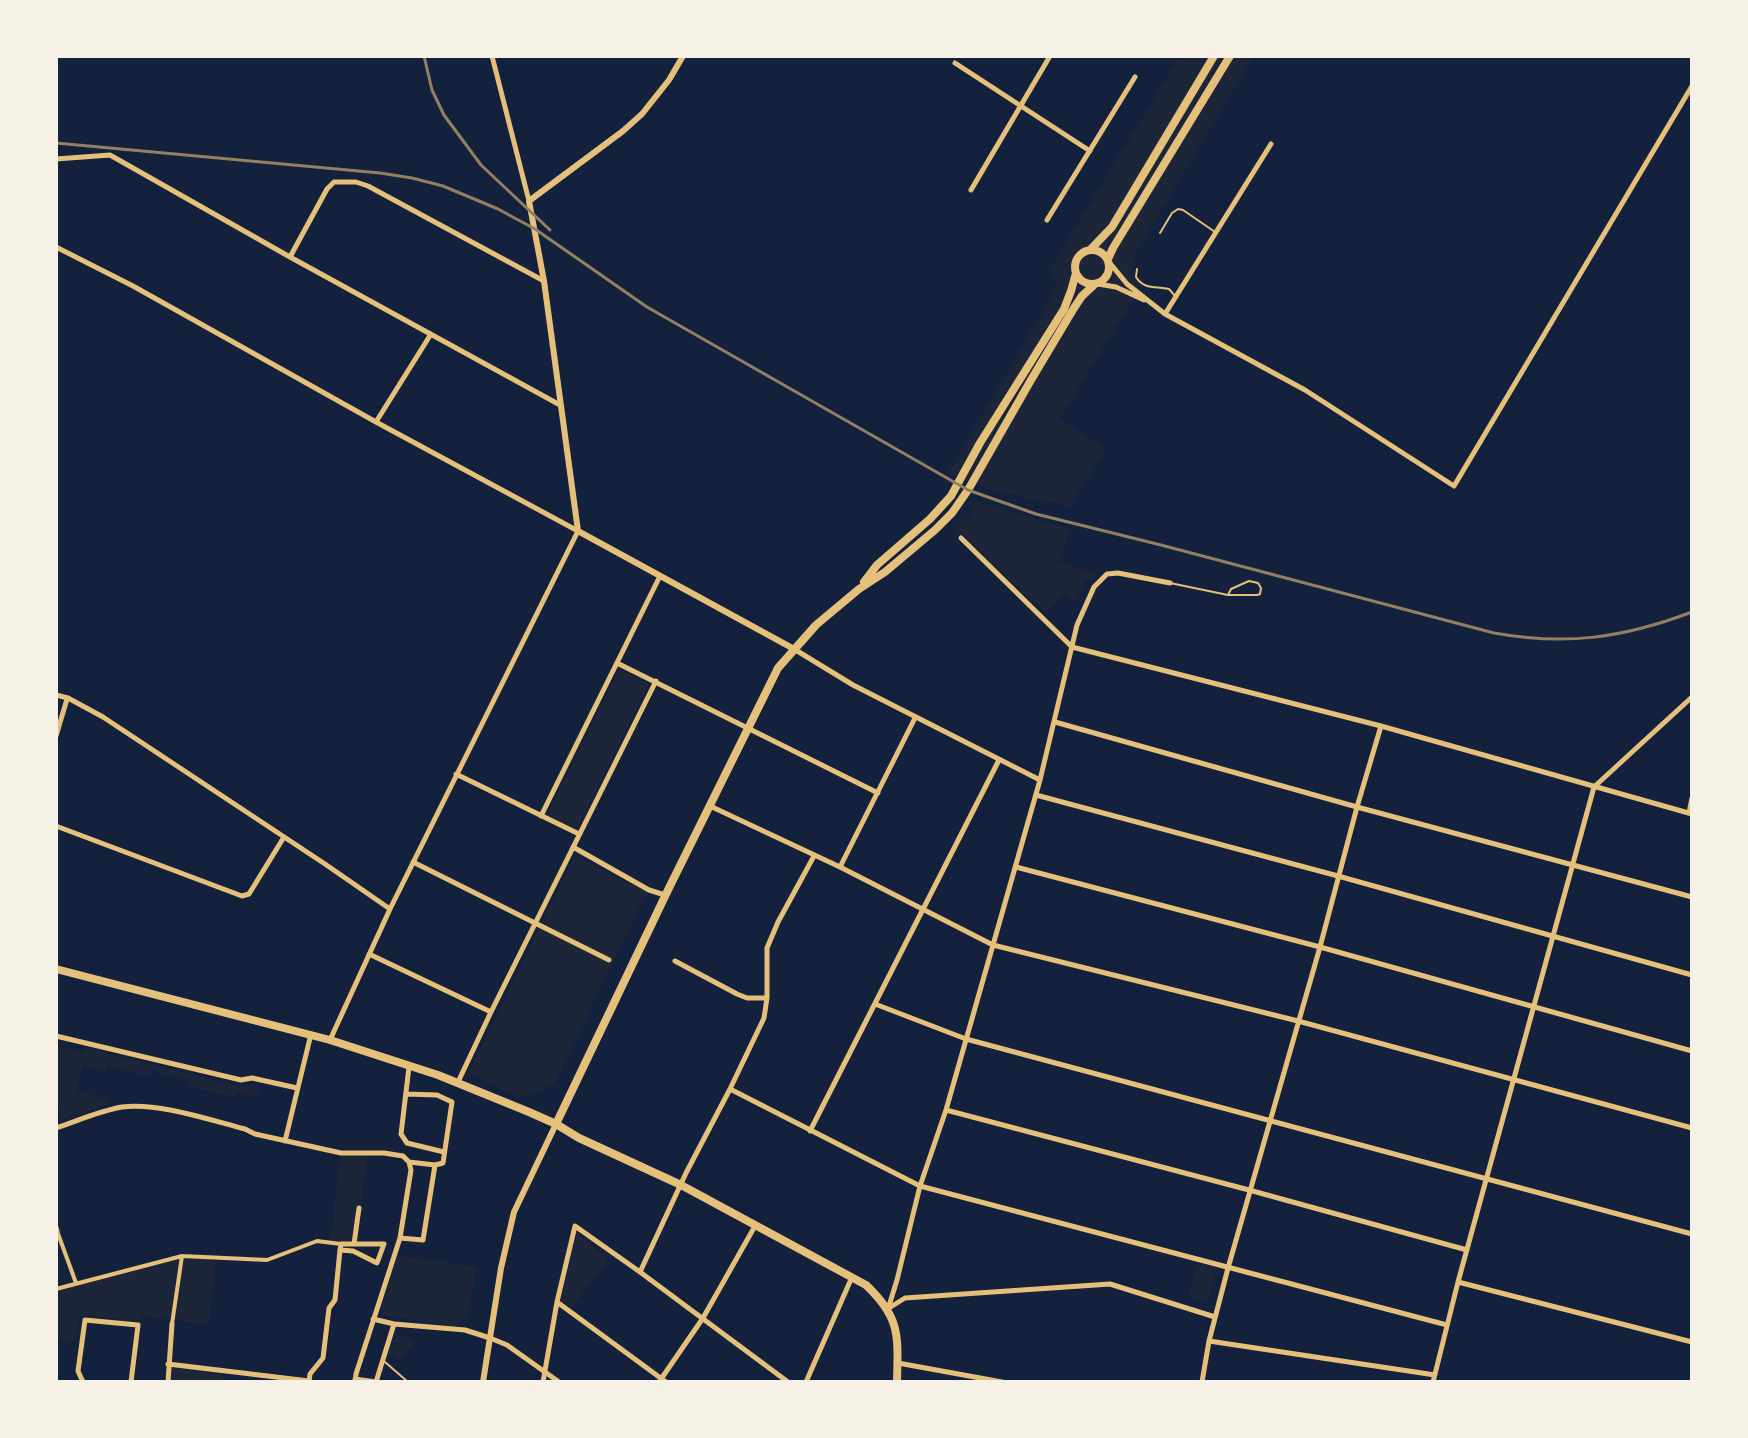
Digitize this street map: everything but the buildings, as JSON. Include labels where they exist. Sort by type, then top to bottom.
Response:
[{"type":"main road","points":[[859,589],[877,565],[937,511],[958,485],[980,443],[1064,309],[1078,257],[1090,250],[1112,227],[1214,56]]},
{"type":"main road","points":[[556,1124],[778,668],[816,625],[945,521],[968,490],[1082,296],[1107,276],[1113,248],[1230,56]]},
{"type":"main road","points":[[1090,250],[1099,251],[1109,261]]},
{"type":"main road","points":[[1076,273],[1084,282],[1097,284]]},
{"type":"main road","points":[[56,969],[311,1034],[410,1066],[556,1124],[571,1134],[681,1185],[866,1285],[888,1309],[897,1331],[897,1382]]},
{"type":"street","points":[[330,1040],[390,909],[578,531],[544,281],[529,201],[492,56]]},
{"type":"street","points":[[529,201],[642,114],[669,80],[683,56]]},
{"type":"street","points":[[971,190],[1050,56]]},
{"type":"street","points":[[955,63],[1090,151]]},
{"type":"street","points":[[1047,220],[1135,77]]},
{"type":"street","points":[[1109,261],[1127,284],[1165,314],[1305,390],[1454,486],[1692,86]]},
{"type":"street","points":[[1165,314],[1271,144]]},
{"type":"street","points":[[56,159],[110,155],[560,405]]},
{"type":"street","points":[[290,257],[327,189],[334,182],[356,182],[544,281]]},
{"type":"street","points":[[56,247],[133,286],[794,649],[853,685],[1040,780]]},
{"type":"street","points":[[1097,284],[1116,287],[1152,304]]},
{"type":"street","points":[[376,422],[431,334]]},
{"type":"street","points":[[961,538],[1072,647],[1381,726],[1690,814],[1692,798]]},
{"type":"street","points":[[888,1309],[920,1186],[946,1110],[1036,795],[1077,625],[1094,587],[1111,573],[1170,583]]},
{"type":"street","points":[[541,816],[660,576]]},
{"type":"street","points":[[617,663],[878,793]]},
{"type":"street","points":[[457,1083],[656,681]]},
{"type":"street","points":[[56,695],[103,717],[390,909]]},
{"type":"street","points":[[1433,1382],[1594,787],[1692,697]]},
{"type":"street","points":[[56,736],[68,698]]},
{"type":"street","points":[[840,867],[915,718]]},
{"type":"street","points":[[1055,722],[1692,897]]},
{"type":"street","points":[[1202,1382],[1209,1341],[1249,1190],[1381,726]]},
{"type":"street","points":[[810,1131],[999,760]]},
{"type":"street","points":[[456,774],[579,834]]},
{"type":"street","points":[[1036,795],[1692,975]]},
{"type":"street","points":[[710,806],[840,867],[993,945],[1298,1021],[1692,1128]]},
{"type":"street","points":[[56,826],[242,896],[249,894],[284,837]]},
{"type":"street","points":[[573,847],[649,890],[665,895]]},
{"type":"street","points":[[640,1272],[764,1018],[767,948],[814,856]]},
{"type":"street","points":[[413,862],[609,960]]},
{"type":"street","points":[[1016,867],[1320,947],[1692,1051]]},
{"type":"street","points":[[369,954],[491,1012]]},
{"type":"street","points":[[675,961],[737,994],[747,998],[767,998]]},
{"type":"street","points":[[875,1004],[966,1039],[1692,1234]]},
{"type":"street","points":[[285,1141],[311,1034]]},
{"type":"street","points":[[56,1036],[241,1080],[252,1078],[297,1088]]},
{"type":"street","points":[[410,1066],[401,1134],[407,1143],[444,1152]]},
{"type":"street","points":[[730,1089],[920,1186],[1447,1325]]},
{"type":"street","points":[[406,1094],[437,1095],[452,1102],[443,1163],[409,1162]]},
{"type":"street","points":[[56,1128],[115,1108],[150,1107],[341,1153],[399,1155],[406,1158],[411,1170],[400,1238],[355,1380],[376,1382],[394,1324]]},
{"type":"street","points":[[946,1110],[1467,1250]]},
{"type":"street","points":[[483,1382],[501,1268],[514,1212],[556,1124]]},
{"type":"street","points":[[400,1238],[423,1240],[435,1165]]},
{"type":"street","points":[[354,1244],[359,1208]]},
{"type":"street","points":[[543,1382],[575,1226],[788,1382]]},
{"type":"street","points":[[557,1302],[662,1381],[703,1318],[755,1226]]},
{"type":"street","points":[[57,1229],[76,1283]]},
{"type":"street","points":[[56,1289],[182,1256],[267,1260],[317,1241],[353,1251],[377,1263],[384,1244],[340,1247]]},
{"type":"street","points":[[168,1364],[309,1382],[310,1374],[323,1358],[329,1308],[335,1300],[340,1247]]},
{"type":"street","points":[[168,1382],[172,1324],[182,1256]]},
{"type":"street","points":[[806,1382],[852,1276]]},
{"type":"street","points":[[1458,1282],[1692,1342]]},
{"type":"street","points":[[888,1309],[905,1298],[1110,1284],[1215,1317]]},
{"type":"street","points":[[373,1319],[394,1324],[465,1330],[490,1338],[507,1345],[559,1382]]},
{"type":"street","points":[[83,1382],[78,1371],[85,1320],[138,1325],[131,1382]]},
{"type":"street","points":[[1209,1341],[1435,1375]]},
{"type":"street","points":[[898,1363],[1002,1382]]},
{"type":"lane","points":[[1160,233],[1178,209],[1216,232]]},
{"type":"lane","points":[[1137,269],[1136,277],[1141,284],[1169,289],[1175,298]]},
{"type":"lane","points":[[1170,583],[1228,595],[1257,595],[1261,588],[1258,583],[1249,581],[1231,589],[1228,595]]},
{"type":"lane","points":[[382,1359],[408,1382]]},
{"type":"shaded area","points":[[1180,56],[1254,56],[1136,253],[1131,269],[1142,286],[1060,418],[1106,449],[1070,506],[991,490],[948,473],[1057,288],[1050,269]]},
{"type":"shaded area","points":[[976,501],[1070,529],[1059,561],[1098,575],[1094,582],[1086,579],[1074,602],[1064,593],[1046,614],[956,528],[965,518],[972,517],[970,511]]},
{"type":"shaded area","points":[[619,669],[649,684],[577,830],[547,815]]},
{"type":"shaded area","points":[[574,856],[647,892],[554,1084],[519,1098],[469,1073]]},
{"type":"shaded area","points":[[56,1046],[83,1052],[88,1047],[240,1086],[259,1085],[256,1096],[236,1092],[235,1098],[188,1086],[189,1080],[152,1070],[150,1076],[107,1066],[105,1072],[83,1066],[77,1091],[104,1098],[107,1104],[62,1119],[56,1102]]},
{"type":"shaded area","points":[[341,1153],[368,1154],[354,1244],[330,1243]]},
{"type":"shaded area","points":[[577,1232],[608,1260],[571,1308],[561,1301]]},
{"type":"shaded area","points":[[182,1256],[216,1258],[209,1325],[144,1316],[139,1321],[80,1315],[75,1341],[56,1340],[56,1289]]},
{"type":"shaded area","points":[[398,1256],[477,1267],[467,1316],[456,1326],[383,1313],[382,1302]]},
{"type":"shaded area","points":[[1197,1264],[1217,1269],[1208,1303],[1188,1297]]},
{"type":"shaded area","points":[[401,1333],[413,1344],[398,1361],[389,1353],[394,1340]]},
{"type":"shaded area","points":[[168,1364],[223,1371],[222,1382],[168,1382]]},
{"type":"railway","points":[[424,56],[432,90],[444,115],[481,165],[550,230]]},
{"type":"railway","points":[[56,143],[380,173],[443,186],[498,209],[535,229],[647,307],[968,490],[1036,514],[1494,633],[1520,637],[1594,637],[1642,628],[1692,612]]}]
